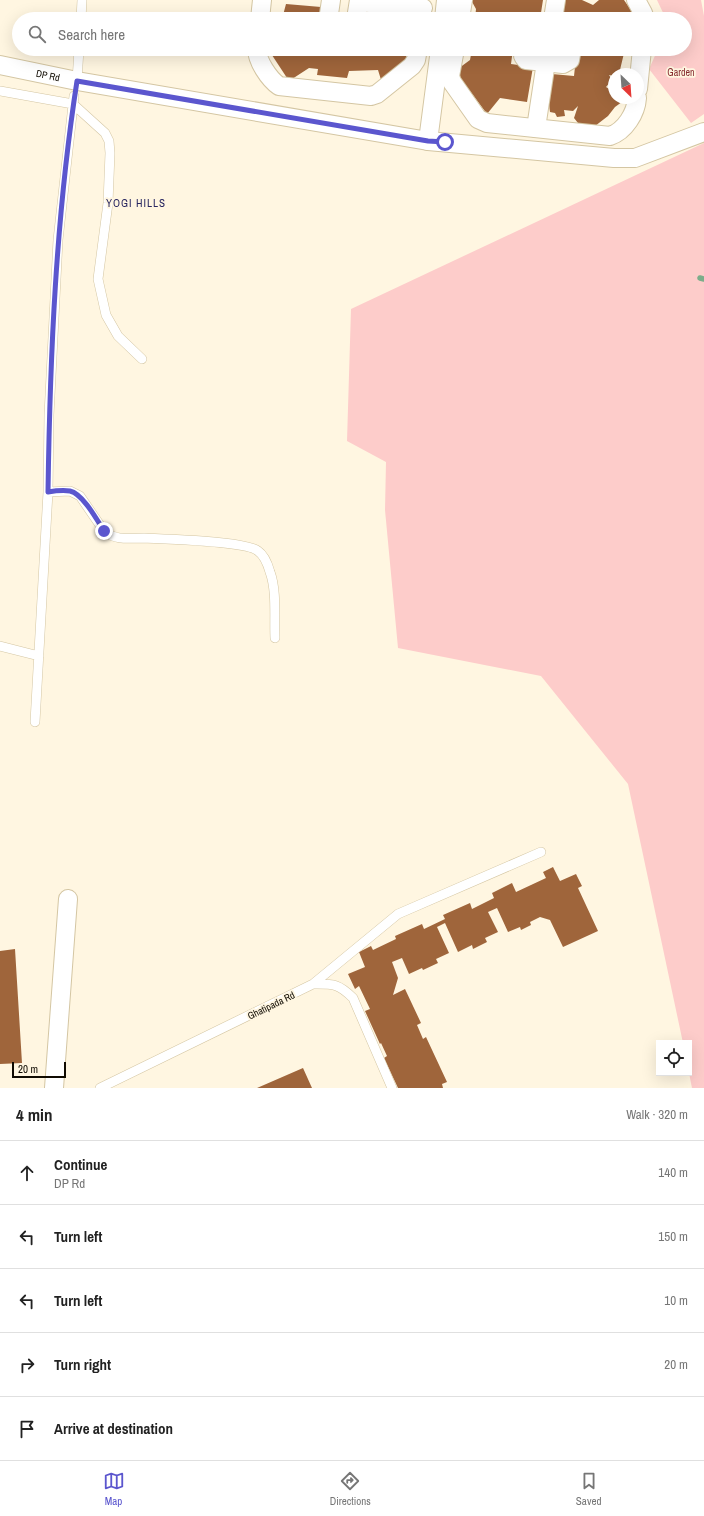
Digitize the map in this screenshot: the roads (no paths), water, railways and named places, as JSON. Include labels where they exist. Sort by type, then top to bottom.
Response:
[{"type":"street","points":[[261,12],[262,0]]},
{"type":"street","points":[[327,0],[329,12]]},
{"type":"street","points":[[445,12],[446,0]]},
{"type":"street","points":[[461,12],[463,0]]},
{"type":"street","points":[[554,12],[556,0]]},
{"type":"street","points":[[636,0],[643,12]]},
{"type":"street","points":[[358,7],[417,9]]},
{"type":"street","points":[[259,56],[274,83],[280,86],[371,96],[377,94],[412,66],[417,56]]},
{"type":"street","points":[[428,141],[439,56]]},
{"type":"street","points":[[454,56],[450,76],[452,82],[478,119],[487,123],[610,136],[621,130],[626,124],[634,112],[636,104]]},
{"type":"street","points":[[523,56],[526,60],[563,64],[570,60],[571,56]]},
{"type":"street","points":[[640,68],[641,56]]},
{"type":"street","points":[[536,128],[546,62]]},
{"type":"street","name":"DP Rd","points":[[0,64],[75,94],[428,141],[614,158],[635,158],[704,132]]},
{"type":"street","points":[[54,1088],[68,899]]},
{"type":"lane","points":[[81,12],[82,0]]},
{"type":"lane","points":[[35,722],[48,492],[49,415],[58,240],[78,56]]},
{"type":"lane","points":[[0,91],[75,94]]},
{"type":"lane","points":[[75,94],[109,141],[108,203],[98,279],[106,315],[118,336],[142,359]]},
{"type":"lane","points":[[48,492],[70,491],[80,496],[104,531],[109,535],[119,538],[240,544],[258,550],[264,558],[274,585],[275,638]]},
{"type":"lane","points":[[0,646],[39,656]]},
{"type":"lane","points":[[313,984],[398,914],[541,852]]},
{"type":"lane","name":"Ghatipada Rd","points":[[100,1088],[120,1084],[313,984],[333,984],[342,988],[353,998],[392,1088]]},
{"type":"waterway","points":[[700,278],[704,279]]},
{"type":"district","name":"YOGI HILLS","points":[[136,203]]},
{"type":"park label","name":"Garden","points":[[681,72]]}]
